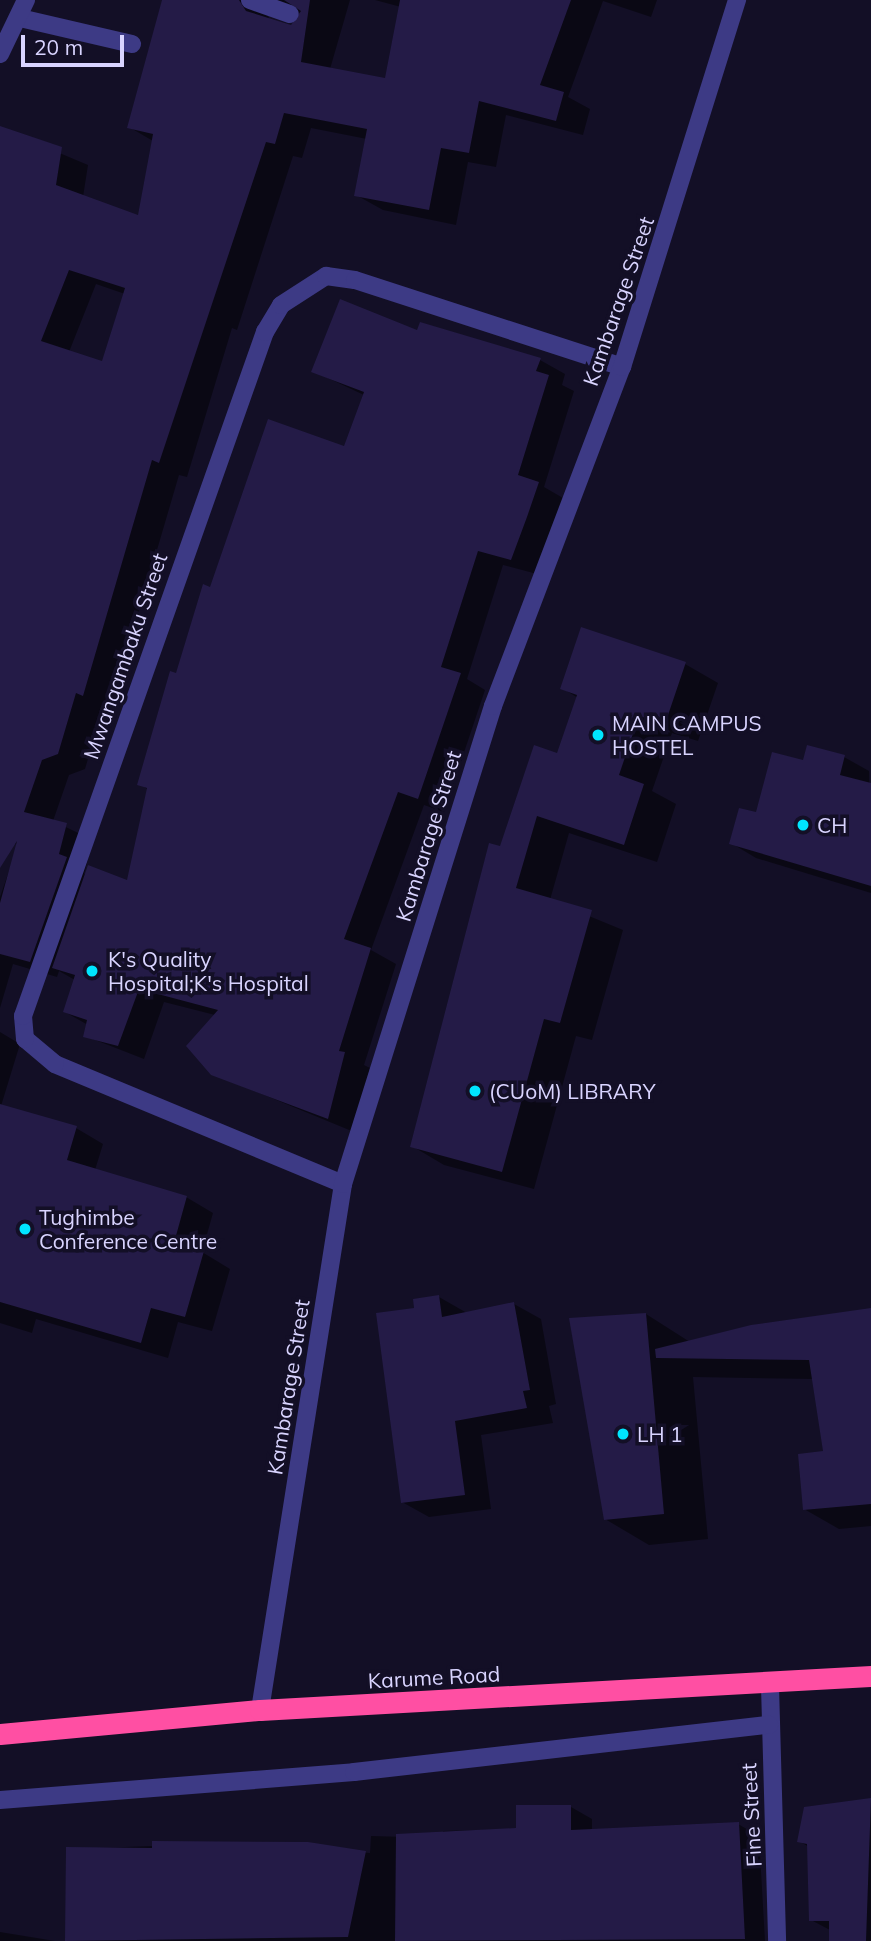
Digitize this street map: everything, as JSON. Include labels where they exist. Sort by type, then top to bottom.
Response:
[{"type":"highway","name":"Karume Road","points":[[0,1734],[260,1710],[770,1686],[871,1676]]},
{"type":"street","points":[[0,54],[20,18],[26,0]]},
{"type":"street","points":[[250,0],[290,14]]},
{"type":"street","name":"Kambarage Street","points":[[260,1710],[343,1184],[493,706],[622,367],[737,0]]},
{"type":"street","points":[[20,18],[132,44]]},
{"type":"street","name":"Mwangambaku Street","points":[[343,1184],[55,1064],[25,1039],[23,1016],[265,332],[281,305],[326,276],[355,281],[622,367]]},
{"type":"street","name":"Fine Street","points":[[770,1686],[777,1941]]},
{"type":"street","points":[[0,1800],[354,1772],[769,1725]]},
{"type":"building","points":[[162,0],[239,0],[246,11],[291,25],[301,11],[284,0],[310,0],[301,62],[385,78],[400,0],[571,0],[540,85],[564,92],[556,121],[479,101],[469,153],[441,148],[429,210],[354,196],[367,129],[284,113],[275,144],[266,142],[159,463],[152,460],[83,696],[76,693],[58,754],[42,760],[24,812],[67,823],[59,854],[67,857],[30,962],[0,954],[0,903],[17,841],[0,868],[0,126],[62,147],[56,185],[138,215],[153,134],[127,128]],"holes":[[[69,270],[125,288],[102,361],[41,341]]]},
{"type":"building","points":[[340,299],[417,330],[420,322],[541,358],[536,371],[549,375],[518,475],[539,482],[527,517],[511,560],[478,551],[441,667],[461,673],[418,799],[398,792],[344,939],[371,948],[339,1051],[345,1052],[328,1119],[211,1075],[186,1046],[218,1010],[139,989],[118,1046],[83,1037],[87,1020],[63,1012],[75,975],[52,968],[88,865],[127,880],[147,788],[137,785],[170,671],[176,673],[203,584],[210,587],[268,419],[344,446],[364,392],[311,372]]},
{"type":"building","points":[[581,627],[686,662],[665,724],[639,716],[619,775],[644,784],[624,845],[537,816],[516,888],[592,910],[560,1023],[544,1019],[502,1172],[410,1147],[489,843],[500,846],[534,745],[557,753],[577,695],[560,689]]},
{"type":"building","name":"CH","points":[[807,745],[845,755],[840,775],[871,783],[871,886],[729,844],[739,808],[756,812],[772,752],[803,760]]},
{"type":"building","points":[[0,1104],[77,1126],[67,1160],[187,1196],[174,1243],[204,1251],[185,1317],[151,1308],[141,1343],[0,1302]]},
{"type":"building","points":[[439,1295],[442,1317],[514,1302],[530,1390],[523,1391],[527,1408],[455,1421],[465,1495],[401,1503],[376,1313],[414,1308],[413,1299]]},
{"type":"building","points":[[871,1308],[871,1504],[803,1510],[798,1454],[823,1451],[809,1360],[656,1358],[655,1349],[751,1325]]},
{"type":"building","points":[[646,1313],[664,1514],[604,1520],[569,1318]]},
{"type":"building","points":[[871,1798],[866,1941],[829,1941],[829,1921],[809,1921],[807,1844],[797,1842],[804,1807]]},
{"type":"building","points":[[516,1805],[571,1805],[571,1830],[739,1822],[745,1939],[395,1941],[396,1834],[516,1828]]},
{"type":"building","points":[[152,1841],[308,1842],[366,1851],[348,1937],[65,1941],[66,1847],[152,1848]]},
{"type":"place","name":"MAIN CAMPUS HOSTEL","points":[[598,735]]},
{"type":"place","name":"CH","points":[[803,825]]},
{"type":"place","name":"K's Quality Hospital;K's Hospital","points":[[92,971]]},
{"type":"place","name":"(CUoM) LIBRARY","points":[[475,1091]]},
{"type":"place","name":"Tughimbe Conference Centre","points":[[25,1229]]},
{"type":"place","name":"LH 1","points":[[623,1434]]}]
